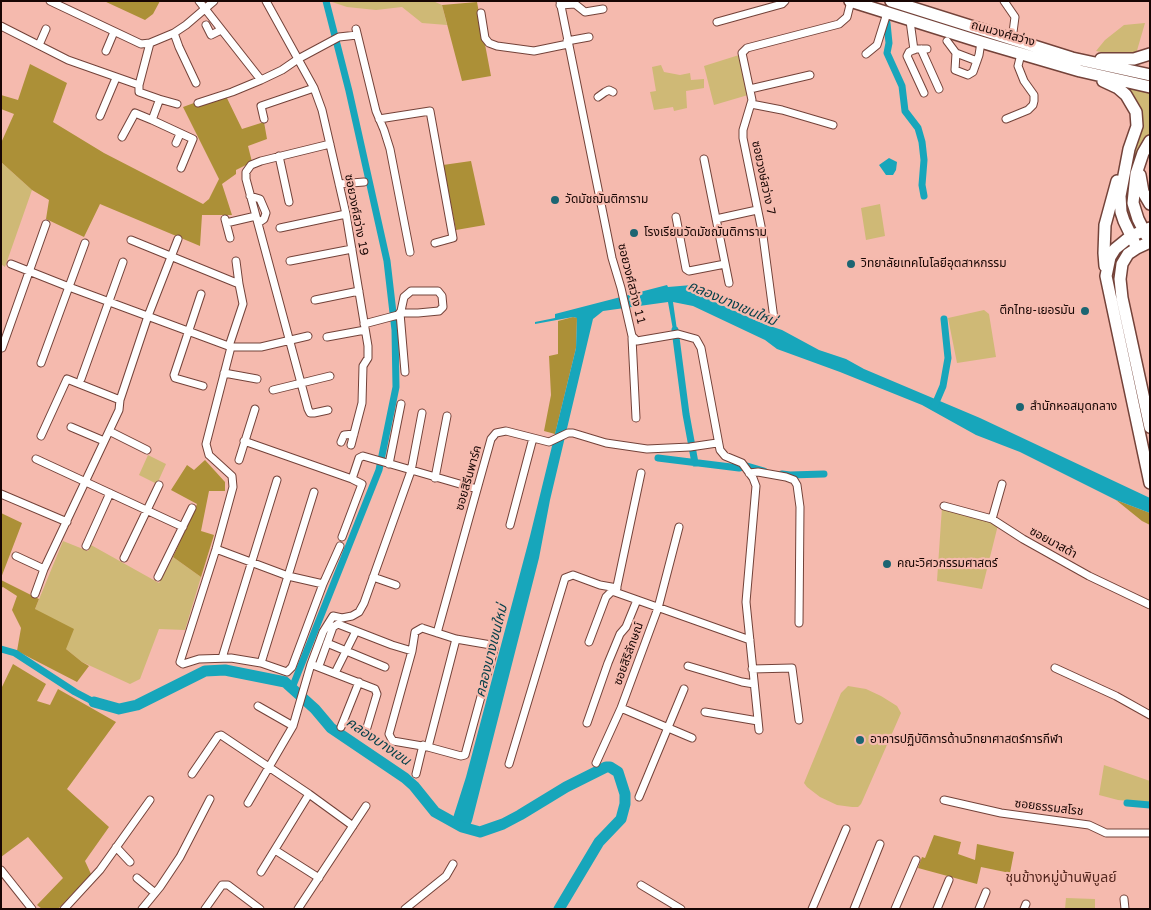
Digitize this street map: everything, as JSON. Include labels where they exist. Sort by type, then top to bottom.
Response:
[{"type":"main road","name":"ถนนวงศ์สว่าง","points":[[850,1],[910,21],[1080,71],[1150,87]]},
{"type":"main road","name":"ถนนวงศ์สว่าง","points":[[891,1],[1072,58],[1150,75]]},
{"type":"main road","points":[[1072,58],[1134,59],[1150,54]]},
{"type":"main road","points":[[1080,71],[1118,88],[1126,95],[1136,112],[1137,126],[1113,194],[1105,225],[1104,253],[1106,276],[1150,484]]},
{"type":"main road","points":[[1150,141],[1143,153],[1136,174],[1133,203],[1138,219],[1147,229],[1150,241],[1128,254],[1122,264],[1120,279],[1122,298],[1150,427]]},
{"type":"main road","points":[[1129,149],[1120,196],[1121,212],[1137,248]]},
{"type":"main road","points":[[1143,153],[1140,177],[1143,192],[1150,204]]},
{"type":"main road","points":[[1106,276],[1110,256],[1115,249],[1131,236],[1147,229]]},
{"type":"street","points":[[50,1],[141,44],[150,43],[174,33],[214,1]]},
{"type":"street","points":[[199,1],[261,80]]},
{"type":"street","name":"ซอยวงศ์สว่าง 19","points":[[266,1],[314,88],[322,110],[346,214],[368,346],[368,358],[363,366],[362,403],[351,445]]},
{"type":"street","points":[[716,22],[782,4],[785,1]]},
{"type":"street","name":"ซอยวงษ์สว่าง 7","points":[[774,319],[767,255],[743,138],[744,124],[751,104],[750,89],[742,57],[743,50],[840,24],[847,17],[850,1]]},
{"type":"street","points":[[1004,1],[1015,17],[1012,40]]},
{"type":"street","points":[[560,3],[574,3],[585,12],[602,9]]},
{"type":"street","name":"ซอยวงศ์สว่าง 11","points":[[560,3],[614,268],[621,288],[632,338],[637,341],[675,334],[693,337],[699,342],[717,443]]},
{"type":"street","points":[[481,13],[485,38],[489,43],[497,46],[534,51],[589,37]]},
{"type":"street","points":[[866,54],[877,45],[887,13]]},
{"type":"street","points":[[910,21],[920,49],[940,89]]},
{"type":"street","points":[[206,25],[211,35],[220,30]]},
{"type":"street","points":[[1,26],[68,60],[139,86]]},
{"type":"street","points":[[39,45],[46,29]]},
{"type":"street","points":[[106,51],[114,32]]},
{"type":"street","points":[[198,103],[261,80],[336,39],[357,32],[380,119],[390,148],[410,252]]},
{"type":"street","points":[[174,33],[196,83]]},
{"type":"street","points":[[947,41],[956,53],[978,60]]},
{"type":"street","points":[[956,53],[954,67],[957,72],[971,74],[978,60],[981,42]]},
{"type":"street","points":[[150,43],[139,92],[176,104]]},
{"type":"street","points":[[920,49],[907,56],[924,93]]},
{"type":"street","points":[[1006,119],[1028,110],[1034,101],[1034,95],[1024,81],[1018,66],[1021,54]]},
{"type":"street","points":[[750,89],[810,75]]},
{"type":"street","points":[[100,116],[116,78]]},
{"type":"street","points":[[264,119],[261,106],[314,88]]},
{"type":"street","points":[[598,97],[604,92],[613,92]]},
{"type":"street","points":[[152,120],[160,99]]},
{"type":"street","points":[[751,104],[782,110],[833,125]]},
{"type":"street","points":[[380,119],[430,111],[453,238],[435,243]]},
{"type":"street","points":[[122,137],[135,113],[193,140],[181,168]]},
{"type":"street","points":[[176,143],[180,134]]},
{"type":"street","points":[[230,238],[226,221],[264,218],[266,214],[260,199],[250,196],[246,172],[251,165],[262,160],[330,144]]},
{"type":"street","points":[[280,156],[289,202]]},
{"type":"street","points":[[704,159],[729,283]]},
{"type":"street","points":[[339,184],[364,182]]},
{"type":"street","points":[[716,219],[757,210]]},
{"type":"street","points":[[280,228],[346,214]]},
{"type":"street","points":[[676,217],[686,269],[689,271],[725,264]]},
{"type":"street","points":[[256,219],[308,409],[310,413],[328,410]]},
{"type":"street","points":[[2,348],[46,224]]},
{"type":"street","points":[[35,594],[44,569],[119,410],[120,400],[148,316],[178,239]]},
{"type":"street","points":[[131,240],[239,284]]},
{"type":"street","points":[[41,363],[85,243]]},
{"type":"street","points":[[290,262],[352,249]]},
{"type":"street","points":[[236,261],[243,304],[230,346],[206,444],[209,455],[232,476],[233,487],[180,662],[183,664],[199,659],[222,658],[261,663],[287,672],[292,667],[323,584],[340,546]]},
{"type":"street","points":[[81,379],[123,262]]},
{"type":"street","points":[[12,264],[230,346],[261,347],[308,336]]},
{"type":"street","points":[[327,337],[365,327],[400,313],[439,311],[444,307],[442,296],[438,291],[411,292],[404,297],[400,313],[405,372]]},
{"type":"street","points":[[315,300],[359,292]]},
{"type":"street","points":[[201,294],[174,375],[175,378],[203,386]]},
{"type":"street","points":[[632,338],[636,418]]},
{"type":"street","points":[[224,373],[257,379]]},
{"type":"street","points":[[273,390],[330,376]]},
{"type":"street","points":[[41,436],[67,379],[120,400]]},
{"type":"street","points":[[389,464],[401,404]]},
{"type":"street","points":[[239,460],[255,409]]},
{"type":"street","points":[[248,803],[293,726],[311,664],[323,632],[332,617],[352,616],[359,612],[364,603],[411,470],[422,413]]},
{"type":"street","points":[[435,478],[447,416]]},
{"type":"street","points":[[71,427],[104,441]]},
{"type":"street","points":[[109,431],[147,450]]},
{"type":"street","name":"ซอยสิรีนพาร์ค","points":[[436,633],[491,440],[496,433],[506,431],[549,442],[568,433],[573,433],[606,443],[647,449],[690,447],[717,443]]},
{"type":"street","points":[[341,442],[344,434],[354,434]]},
{"type":"street","points":[[510,525],[532,438]]},
{"type":"street","points":[[244,441],[352,479],[363,486],[342,537]]},
{"type":"street","points":[[717,443],[725,456],[745,468],[794,480],[798,485],[800,507],[799,623]]},
{"type":"street","points":[[352,479],[360,456],[477,489]]},
{"type":"street","points":[[36,459],[183,527]]},
{"type":"street","points":[[745,468],[756,486],[746,602],[759,730]]},
{"type":"street","points":[[616,590],[641,473]]},
{"type":"street","points":[[222,658],[277,480]]},
{"type":"street","points":[[992,519],[1002,484]]},
{"type":"street","points":[[124,558],[158,486]]},
{"type":"street","points":[[261,663],[314,492]]},
{"type":"street","points":[[86,546],[110,493]]},
{"type":"street","points":[[1,494],[67,522]]},
{"type":"street","name":"ซอยมาสด้า","points":[[944,506],[992,519],[1022,539],[1091,578],[1150,604]]},
{"type":"street","points":[[158,577],[192,508]]},
{"type":"street","name":"ซอยสิริลักษณ์","points":[[596,763],[621,708],[658,608],[679,526]]},
{"type":"street","points":[[216,548],[288,576],[323,584]]},
{"type":"street","points":[[16,556],[44,569]]},
{"type":"street","points":[[509,764],[565,578],[573,575],[616,590],[658,608],[750,640]]},
{"type":"street","points":[[373,577],[396,585]]},
{"type":"street","points":[[589,642],[607,594],[616,590]]},
{"type":"street","points":[[587,723],[611,656],[637,600]]},
{"type":"street","points":[[320,663],[326,643],[333,627],[336,625],[412,651]]},
{"type":"street","points":[[422,628],[436,633],[456,639],[491,645],[494,649],[465,755],[461,756],[393,740],[389,734],[412,651],[415,632],[422,628]]},
{"type":"street","points":[[335,673],[356,631]]},
{"type":"street","points":[[416,774],[456,639]]},
{"type":"street","points":[[326,643],[385,667]]},
{"type":"street","points":[[311,664],[375,689],[377,694],[365,734]]},
{"type":"street","points":[[688,666],[754,684]]},
{"type":"street","points":[[752,669],[792,668],[799,720]]},
{"type":"street","points":[[1055,668],[1116,696],[1150,715]]},
{"type":"street","points":[[341,727],[359,682]]},
{"type":"street","points":[[639,797],[684,688]]},
{"type":"street","points":[[258,706],[293,726]]},
{"type":"street","points":[[621,708],[692,738]]},
{"type":"street","points":[[706,712],[758,721]]},
{"type":"street","points":[[192,774],[219,735],[309,794],[353,826]]},
{"type":"street","points":[[262,872],[309,794]]},
{"type":"street","points":[[142,909],[180,857],[210,798]]},
{"type":"street","points":[[64,909],[100,870],[150,800]]},
{"type":"street","name":"ซอยธรรมสโรช","points":[[944,800],[1001,813],[1089,825],[1106,833],[1150,833]]},
{"type":"street","points":[[298,909],[366,806]]},
{"type":"street","points":[[812,909],[846,829]]},
{"type":"street","points":[[854,909],[880,844]]},
{"type":"street","points":[[116,847],[130,862]]},
{"type":"street","points":[[276,850],[319,878]]},
{"type":"street","points":[[895,909],[916,860]]},
{"type":"street","points":[[405,909],[446,876],[453,864]]},
{"type":"street","points":[[1,870],[32,909]]},
{"type":"street","points":[[136,878],[155,893]]},
{"type":"street","points":[[937,909],[949,880]]},
{"type":"street","points":[[205,909],[222,885],[228,885],[260,909]]},
{"type":"street","points":[[641,885],[671,906],[681,909]]},
{"type":"street","points":[[979,909],[986,892]]},
{"type":"street","points":[[1124,899],[1125,909]]},
{"type":"shaded area","points":[[104,1],[160,1],[153,14],[145,20]]},
{"type":"shaded area","points":[[329,1],[433,1],[442,5],[447,25],[422,23],[402,7],[376,10],[347,7]]},
{"type":"shaded area","points":[[477,2],[491,76],[462,81],[442,5]]},
{"type":"shaded area","points":[[1145,23],[1136,54],[1117,55],[1096,51],[1105,40],[1124,25]]},
{"type":"shaded area","points":[[739,55],[748,95],[714,105],[704,66]]},
{"type":"shaded area","points":[[30,64],[67,83],[53,122],[104,153],[203,204],[209,199],[219,179],[183,107],[224,92],[242,129],[264,122],[267,139],[248,146],[252,162],[236,170],[236,174],[222,184],[232,215],[202,215],[200,246],[100,204],[84,237],[46,219],[49,200],[32,190],[1,162],[1,143],[14,114],[1,109],[1,95],[18,100]]},
{"type":"shaded area","points":[[661,65],[664,72],[680,75],[690,73],[691,80],[704,79],[704,88],[686,91],[687,108],[674,111],[673,107],[654,110],[650,92],[656,91],[652,67]]},
{"type":"shaded area","points":[[1129,85],[1150,89],[1150,135],[1144,143],[1129,196],[1130,222],[1124,205],[1131,165],[1143,124],[1143,115],[1138,103],[1124,88]]},
{"type":"shaded area","points":[[471,161],[485,225],[456,230],[443,165]]},
{"type":"shaded area","points":[[1,162],[32,190],[5,267],[1,264]]},
{"type":"shaded area","points":[[880,204],[885,236],[866,240],[861,208]]},
{"type":"shaded area","points":[[984,310],[989,314],[996,357],[957,363],[948,318]]},
{"type":"shaded area","points":[[573,317],[577,318],[576,348],[555,434],[544,431],[551,395],[549,356],[558,354],[558,321]]},
{"type":"shaded area","points":[[148,455],[166,464],[157,484],[139,475]]},
{"type":"shaded area","points":[[205,460],[225,482],[225,491],[209,491],[201,531],[214,535],[201,577],[173,557],[197,504],[171,490],[187,465],[194,470]]},
{"type":"shaded area","points":[[1116,500],[1150,513],[1150,525],[1142,521]]},
{"type":"shaded area","points":[[942,507],[991,520],[998,525],[982,589],[937,581]]},
{"type":"shaded area","points":[[1,513],[22,523],[1,578]]},
{"type":"shaded area","points":[[63,541],[88,551],[91,545],[159,583],[173,557],[201,577],[185,630],[159,629],[140,679],[130,684],[82,662],[66,649],[35,609]]},
{"type":"shaded area","points":[[1,580],[39,599],[35,609],[74,629],[66,649],[89,666],[77,682],[17,651],[21,628],[12,610],[17,596],[3,587],[1,588]]},
{"type":"shaded area","points":[[13,664],[46,684],[37,701],[50,705],[58,689],[116,722],[67,789],[109,827],[85,861],[91,874],[58,909],[42,909],[37,905],[63,878],[28,837],[1,857],[1,689]]},
{"type":"shaded area","name":"อาคารปฏิบัติการด้านวิทยาศาสตร์การกีฬา","points":[[848,686],[866,689],[881,696],[897,706],[901,713],[858,807],[837,805],[820,797],[804,783],[841,693]]},
{"type":"shaded area","points":[[1104,765],[1150,781],[1149,803],[1118,800],[1099,795]]},
{"type":"shaded area","points":[[934,835],[961,842],[958,854],[975,860],[977,844],[1014,852],[1010,873],[981,867],[977,884],[918,868],[922,857],[925,858]]},
{"type":"shaded area","points":[[1066,898],[1095,899],[1095,909],[1065,909]]},
{"type":"water","points":[[889,158],[897,162],[893,175],[886,175],[879,165]]},
{"type":"water","name":"คลองบางเขนใหม่","points":[[667,285],[668,287],[692,285],[706,292],[706,298],[782,330],[819,350],[846,359],[864,369],[980,418],[1150,498],[1150,513],[1116,500],[1020,452],[976,435],[922,405],[777,349],[765,340],[693,306],[673,302],[677,330],[673,330],[668,302],[603,311],[593,319],[550,500],[539,558],[469,828],[452,821],[466,777],[530,536],[576,348],[577,318],[573,317],[535,324],[535,322],[555,318],[555,314]]},
{"type":"waterway","points":[[292,688],[379,470],[396,387],[395,330],[387,261],[349,91],[326,1]]},
{"type":"waterway","points":[[887,23],[889,43],[887,53],[902,86],[905,111],[918,128],[922,142],[924,160],[922,185],[924,196]]},
{"type":"waterway","points":[[934,407],[943,386],[948,358],[944,319]]},
{"type":"waterway","points":[[675,330],[686,414],[695,463]]},
{"type":"waterway","points":[[658,458],[739,468],[747,466],[764,471]]},
{"type":"waterway","points":[[782,474],[824,474]]},
{"type":"waterway","name":"คลองบางเขน","points":[[1,649],[15,653],[75,692],[94,702]]},
{"type":"waterway","name":"คลองบางเขน","points":[[94,702],[119,709],[137,705],[205,671],[225,670],[285,682],[315,709],[331,728],[405,778],[435,812],[462,827],[480,832],[503,824],[566,787],[606,767],[610,767],[618,772],[625,794],[625,804],[621,819],[599,842],[559,909]]},
{"type":"waterway","points":[[1127,803],[1150,805]]},
{"type":"place","name":"วัดมัชฌันติการาม","points":[[555,200]]},
{"type":"place","name":"โรงเรียนวัดมัชฌันติการาม","points":[[634,233]]},
{"type":"place","name":"วิทยาลัยเทคโนโลยีอุตสาหกรรม","points":[[851,264]]},
{"type":"place","name":"ตึกไทย-เยอรมัน","points":[[1085,311]]},
{"type":"place","name":"สำนักหอสมุดกลาง","points":[[1020,407]]},
{"type":"place","name":"คณะวิศวกรรมศาสตร์","points":[[887,564]]},
{"type":"place","name":"อาคารปฏิบัติการด้านวิทยาศาสตร์การกีฬา","points":[[860,740]]},
{"type":"district","name":"ชุนข้างหมู่บ้านพิบูลย์","points":[[1061,878]]}]
